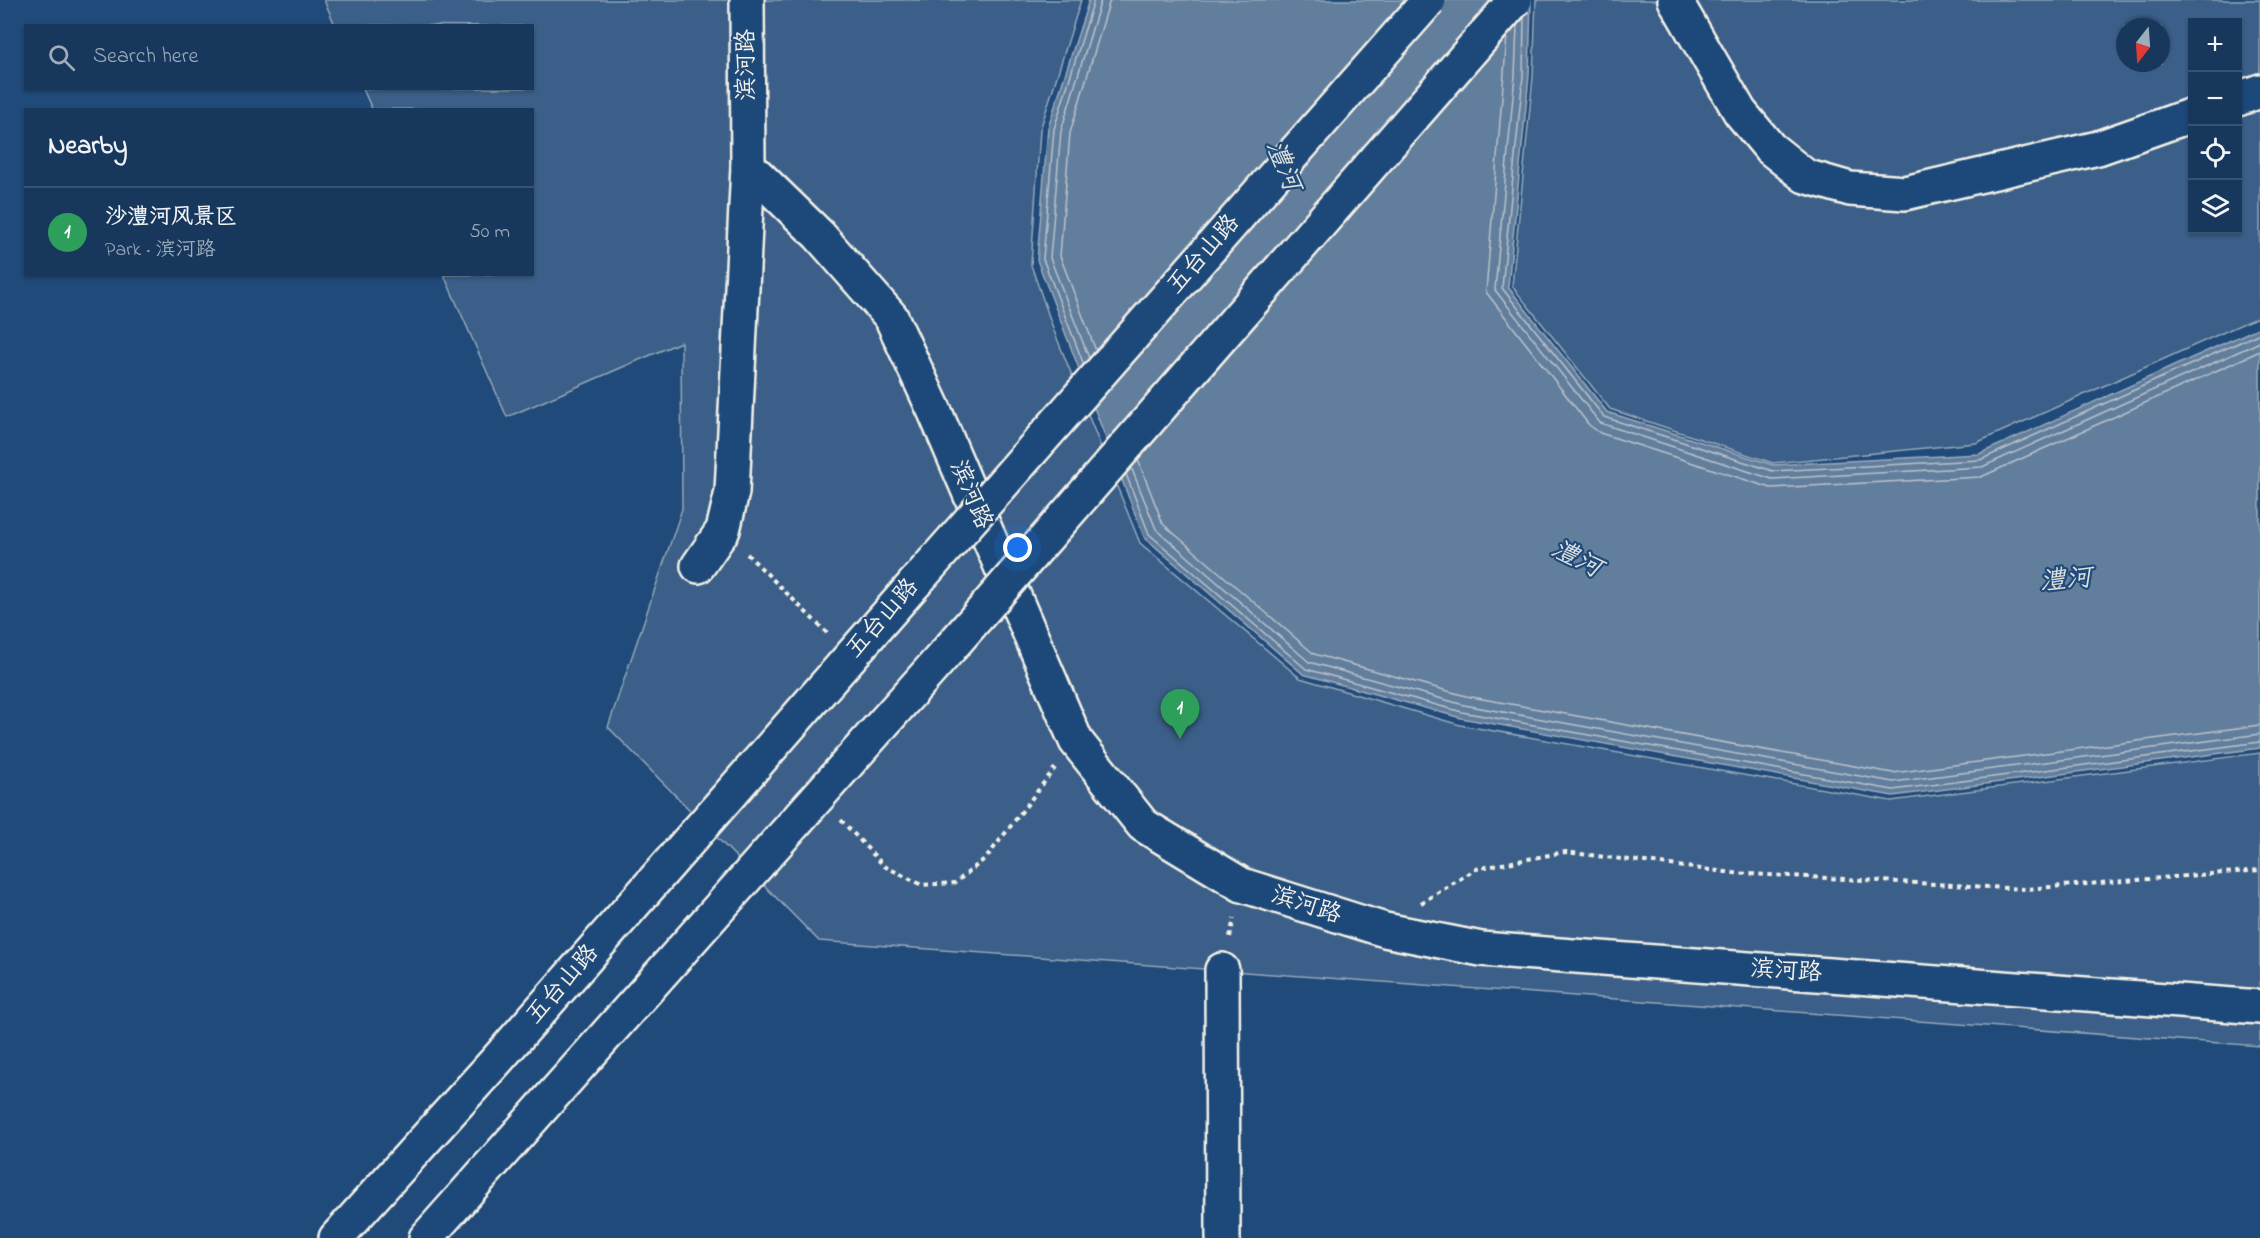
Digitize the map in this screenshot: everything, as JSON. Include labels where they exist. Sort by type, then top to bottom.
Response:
[{"type":"street","name":"滨河路","points":[[699,566],[723,530],[732,492],[748,166],[747,0]]},
{"type":"street","name":"五台山路","points":[[336,1238],[497,1060],[1429,0]]},
{"type":"street","points":[[426,1238],[951,647],[1515,0]]},
{"type":"street","points":[[1675,0],[1740,112],[1770,148],[1805,176],[1850,189],[1905,193],[2098,148],[2188,117]]},
{"type":"street","points":[[2242,98],[2260,91]]},
{"type":"street","name":"滨河路","points":[[748,166],[819,235],[891,317],[1076,741],[1143,825],[1242,885],[1385,930],[1481,949],[2260,1007]]},
{"type":"street","points":[[1222,970],[1223,1238]]},
{"type":"path","points":[[723,530],[851,656]]},
{"type":"path","points":[[819,796],[884,866],[922,885],[955,883],[987,857],[1076,741]]},
{"type":"path","points":[[1385,930],[1423,901],[1476,869],[1564,852],[1734,873],[2026,889],[2260,870]]},
{"type":"path","points":[[1222,970],[1242,885]]},
{"type":"shaded area","points":[[324,0],[1081,0],[1040,130],[1031,265],[1054,331],[1140,543],[1300,678],[1460,725],[1891,801],[2260,753],[2260,1046],[819,941],[608,727],[682,509],[681,342],[507,417],[444,276],[534,276],[534,108],[372,108],[363,90],[534,90],[534,24],[335,24]]},
{"type":"shaded area","points":[[1536,0],[2260,0],[2260,316],[1976,443],[1773,463],[1610,409],[1512,286],[1533,77]]},
{"type":"water","name":"澧河","points":[[1089,0],[1531,0],[1529,76],[1508,287],[1607,412],[1773,465],[1979,454],[2260,327],[2260,748],[1893,796],[1461,718],[1303,674],[1144,537],[1037,260],[1048,128]]},
{"type":"place","name":"沙澧河风景区","points":[[1180,739]]}]
